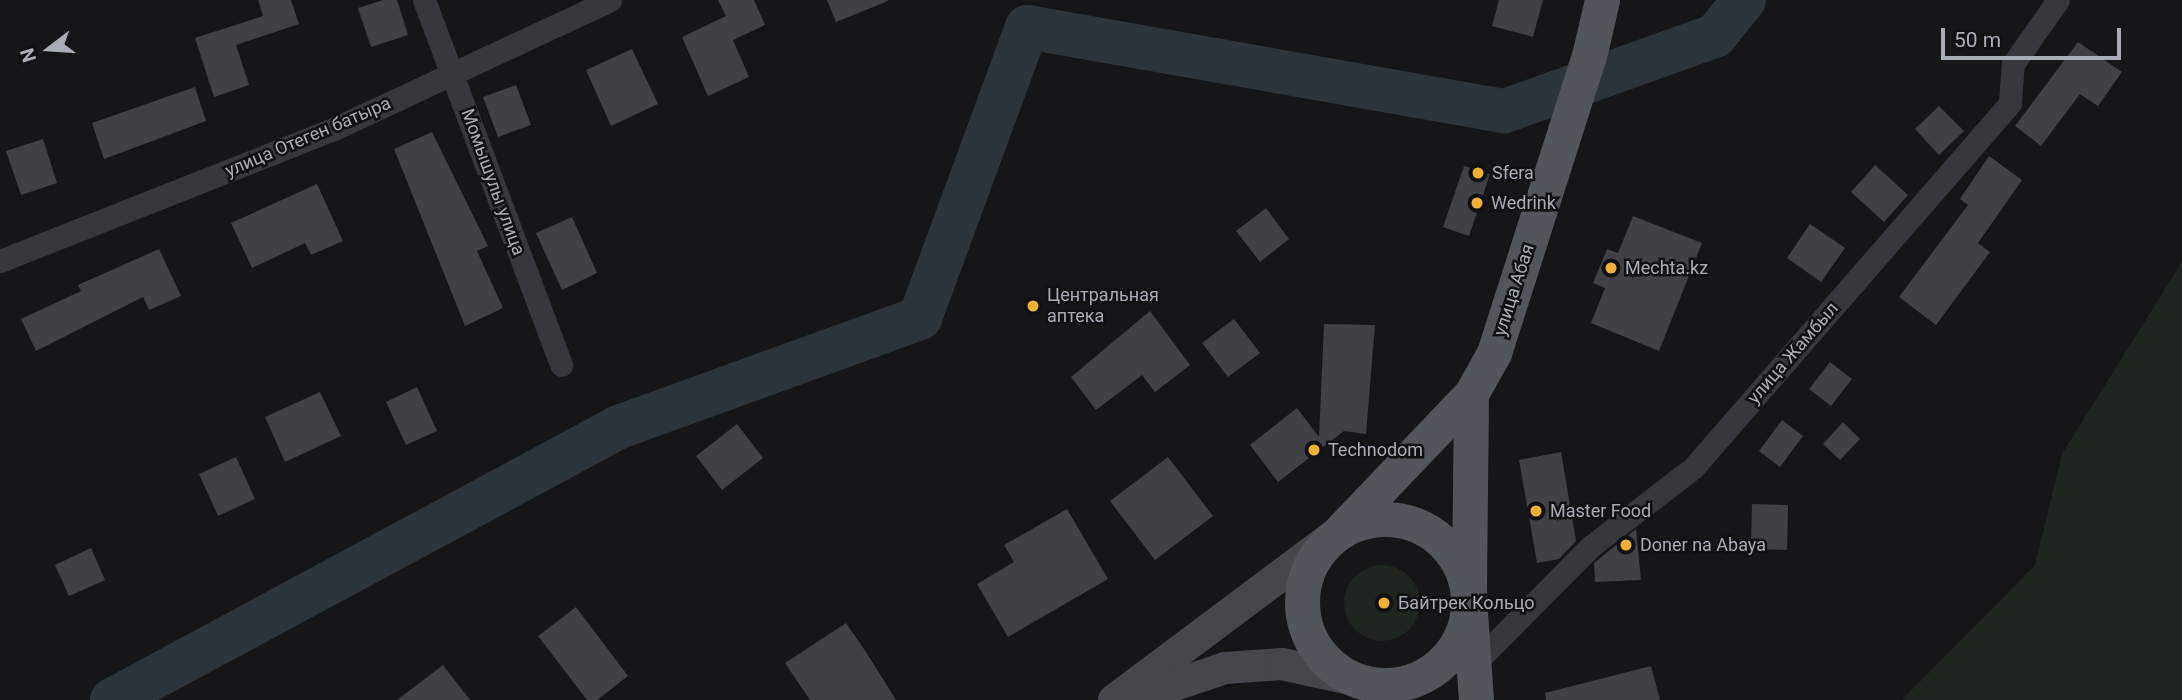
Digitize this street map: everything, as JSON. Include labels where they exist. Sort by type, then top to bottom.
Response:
[{"type":"main road","name":"улица Абая","points":[[1340,531],[1471,394],[1494,353],[1589,56],[1602,0]]},
{"type":"main road","points":[[1471,394],[1469,598],[1476,700]]},
{"type":"main road","points":[[1114,700],[1340,531],[1363,521],[1388,518],[1412,523],[1434,534],[1452,552],[1464,574],[1469,598],[1465,626],[1453,650],[1434,670],[1409,682],[1382,685],[1282,664],[1225,668],[1130,700]]},
{"type":"main road","points":[[1340,531],[1321,548],[1307,571],[1302,597],[1304,623],[1315,647],[1333,667],[1391,700]]},
{"type":"street","name":"Момышулы улица","points":[[424,0],[561,365]]},
{"type":"street","name":"улица Отеген батыра","points":[[0,261],[338,127],[610,0]]},
{"type":"street","name":"улица Жамбыл","points":[[1473,664],[1590,547],[1702,458],[2010,103],[2013,64],[2058,0]]},
{"type":"shaded area","points":[[2182,262],[2182,700],[1902,700],[2035,565],[2062,454]]},
{"type":"shaded area","points":[[1382,565],[1397,568],[1409,576],[1417,588],[1420,603],[1417,618],[1409,630],[1397,638],[1382,641],[1367,638],[1355,630],[1347,618],[1344,603],[1347,588],[1355,576],[1367,568]]},
{"type":"building","points":[[258,0],[291,0],[299,24],[236,45],[249,85],[214,97],[195,38],[263,16]]},
{"type":"building","points":[[383,0],[397,0],[408,35],[371,47],[358,8]]},
{"type":"building","points":[[718,0],[754,0],[765,25],[733,40],[749,77],[708,96],[682,37],[726,16]]},
{"type":"building","points":[[827,0],[888,0],[888,1],[836,22]]},
{"type":"building","points":[[1499,0],[1543,0],[1533,37],[1492,26]]},
{"type":"building","points":[[2078,42],[2122,72],[2098,106],[2080,94],[2041,146],[2015,126]]},
{"type":"building","points":[[632,49],[658,104],[611,126],[586,70]]},
{"type":"building","points":[[516,85],[531,125],[498,137],[483,97]]},
{"type":"building","points":[[195,87],[206,121],[104,159],[92,123]]},
{"type":"building","points":[[1939,106],[1964,131],[1939,155],[1915,129]]},
{"type":"building","points":[[432,132],[488,246],[477,251],[503,308],[465,326],[394,149]]},
{"type":"building","points":[[43,139],[57,183],[21,195],[6,151]]},
{"type":"building","points":[[1989,156],[2022,180],[1978,243],[1990,252],[1936,325],[1899,297],[1968,205],[1960,199]]},
{"type":"building","points":[[1875,165],[1908,195],[1884,222],[1851,192]]},
{"type":"building","points":[[1464,166],[1490,174],[1469,236],[1443,227]]},
{"type":"building","points":[[317,184],[343,241],[311,255],[305,243],[252,268],[231,223]]},
{"type":"building","points":[[1266,208],[1289,239],[1260,262],[1236,231]]},
{"type":"building","points":[[1633,216],[1702,243],[1659,351],[1591,323],[1605,288],[1593,283],[1607,249],[1618,253]]},
{"type":"building","points":[[572,217],[597,273],[562,290],[536,233]]},
{"type":"building","points":[[1810,224],[1845,248],[1821,282],[1787,258]]},
{"type":"building","points":[[159,249],[181,296],[149,310],[143,297],[36,351],[21,319],[81,291],[78,285]]},
{"type":"building","points":[[1150,311],[1190,365],[1155,392],[1142,375],[1096,410],[1071,377]]},
{"type":"building","points":[[1234,319],[1260,353],[1228,377],[1202,343]]},
{"type":"building","points":[[1324,324],[1375,325],[1366,434],[1344,431],[1278,482],[1250,445],[1297,408],[1319,437]]},
{"type":"building","points":[[1830,362],[1852,379],[1831,406],[1809,389]]},
{"type":"building","points":[[417,387],[437,431],[406,445],[386,402]]},
{"type":"building","points":[[320,392],[341,436],[285,462],[265,417]]},
{"type":"building","points":[[1782,420],[1803,436],[1780,467],[1759,451]]},
{"type":"building","points":[[1843,422],[1860,439],[1840,460],[1823,444]]},
{"type":"building","points":[[737,424],[763,458],[722,490],[696,456]]},
{"type":"building","points":[[1561,452],[1576,541],[1559,559],[1537,563],[1519,460]]},
{"type":"building","points":[[236,457],[255,499],[218,516],[199,474]]},
{"type":"building","points":[[1168,457],[1213,516],[1155,560],[1110,501]]},
{"type":"building","points":[[1752,504],[1788,505],[1787,550],[1751,549]]},
{"type":"building","points":[[1067,509],[1108,579],[1008,637],[977,584],[1014,562],[1004,545]]},
{"type":"building","name":"Doner na Abaya","points":[[1636,529],[1641,580],[1595,582],[1594,563]]},
{"type":"building","points":[[91,548],[105,580],[69,596],[55,565]]},
{"type":"building","points":[[576,607],[628,676],[597,700],[587,700],[538,636]]},
{"type":"building","points":[[846,623],[896,700],[810,700],[785,663]]},
{"type":"building","points":[[443,665],[470,700],[397,700]]},
{"type":"building","points":[[1651,666],[1660,700],[1546,700],[1545,693]]},
{"type":"waterway","points":[[112,700],[619,427],[920,318],[1027,27],[1505,111],[1715,36],[1744,0]]},
{"type":"place","name":"Sfera","points":[[1478,173]]},
{"type":"place","name":"Wedrink","points":[[1477,203]]},
{"type":"place","name":"Mechta.kz","points":[[1611,268]]},
{"type":"place","name":"Центральная аптека","points":[[1033,306]]},
{"type":"place","name":"Technodom","points":[[1314,450]]},
{"type":"place","name":"Master Food","points":[[1536,511]]},
{"type":"place","name":"Doner na Abaya","points":[[1626,545]]},
{"type":"place","name":"Байтрек Кольцо","points":[[1384,603]]}]
